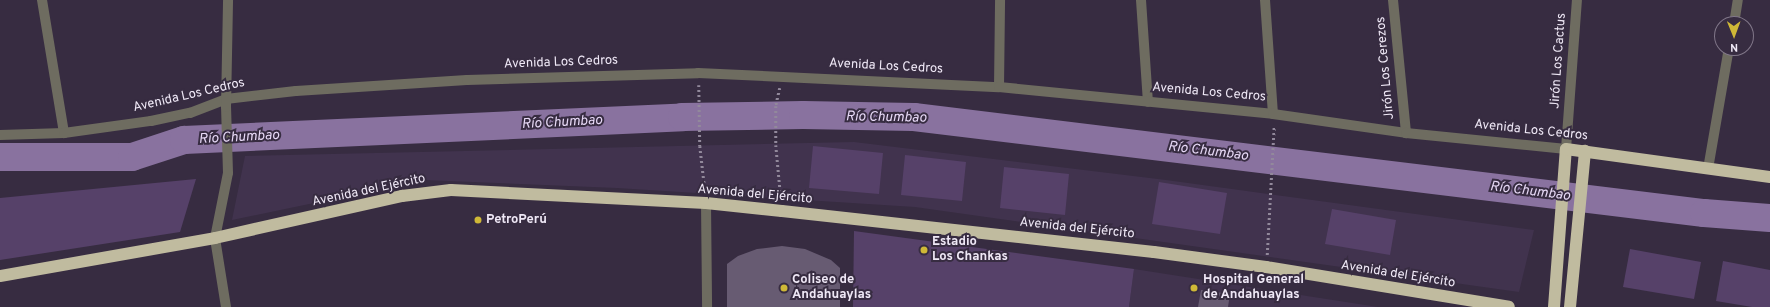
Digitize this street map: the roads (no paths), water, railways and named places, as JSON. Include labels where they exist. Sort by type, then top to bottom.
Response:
[{"type":"highway","name":"Avenida Los Cedros","points":[[1566,149],[1770,177]]},
{"type":"highway","points":[[1554,307],[1566,149]]},
{"type":"highway","points":[[1570,307],[1585,151]]},
{"type":"highway","name":"Avenida del Ejército","points":[[0,276],[215,238],[402,196],[452,190],[706,203],[1154,252],[1266,267],[1509,307]]},
{"type":"street","points":[[42,0],[64,133]]},
{"type":"street","points":[[226,307],[215,238],[228,173],[226,103],[228,0]]},
{"type":"street","points":[[999,87],[1000,0]]},
{"type":"street","points":[[1141,0],[1148,102]]},
{"type":"street","points":[[1265,0],[1273,114]]},
{"type":"street","name":"Jirón Los Cerezos","points":[[1393,0],[1406,132]]},
{"type":"street","name":"Jirón Los Cactus","points":[[1566,149],[1576,0]]},
{"type":"street","points":[[1735,16],[1738,0]]},
{"type":"street","points":[[1708,169],[1729,56]]},
{"type":"street","name":"Avenida Los Cedros","points":[[0,135],[64,133],[159,119],[190,113],[226,103],[296,91],[467,80],[698,73],[999,87],[1273,114],[1406,132],[1566,149]]},
{"type":"street","points":[[706,203],[707,307]]},
{"type":"waterway","name":"Río Chumbao","points":[[0,157],[132,157],[184,140],[682,117],[803,115],[914,117],[1704,213],[1770,218]]},
{"type":"place","name":"PetroPerú","points":[[478,220]]},
{"type":"place","name":"Estadio Los Chankas","points":[[924,250]]},
{"type":"place","name":"Coliseo de Andahuaylas","points":[[784,288]]},
{"type":"place","name":"Hospital General de Andahuaylas","points":[[1194,288]]}]
